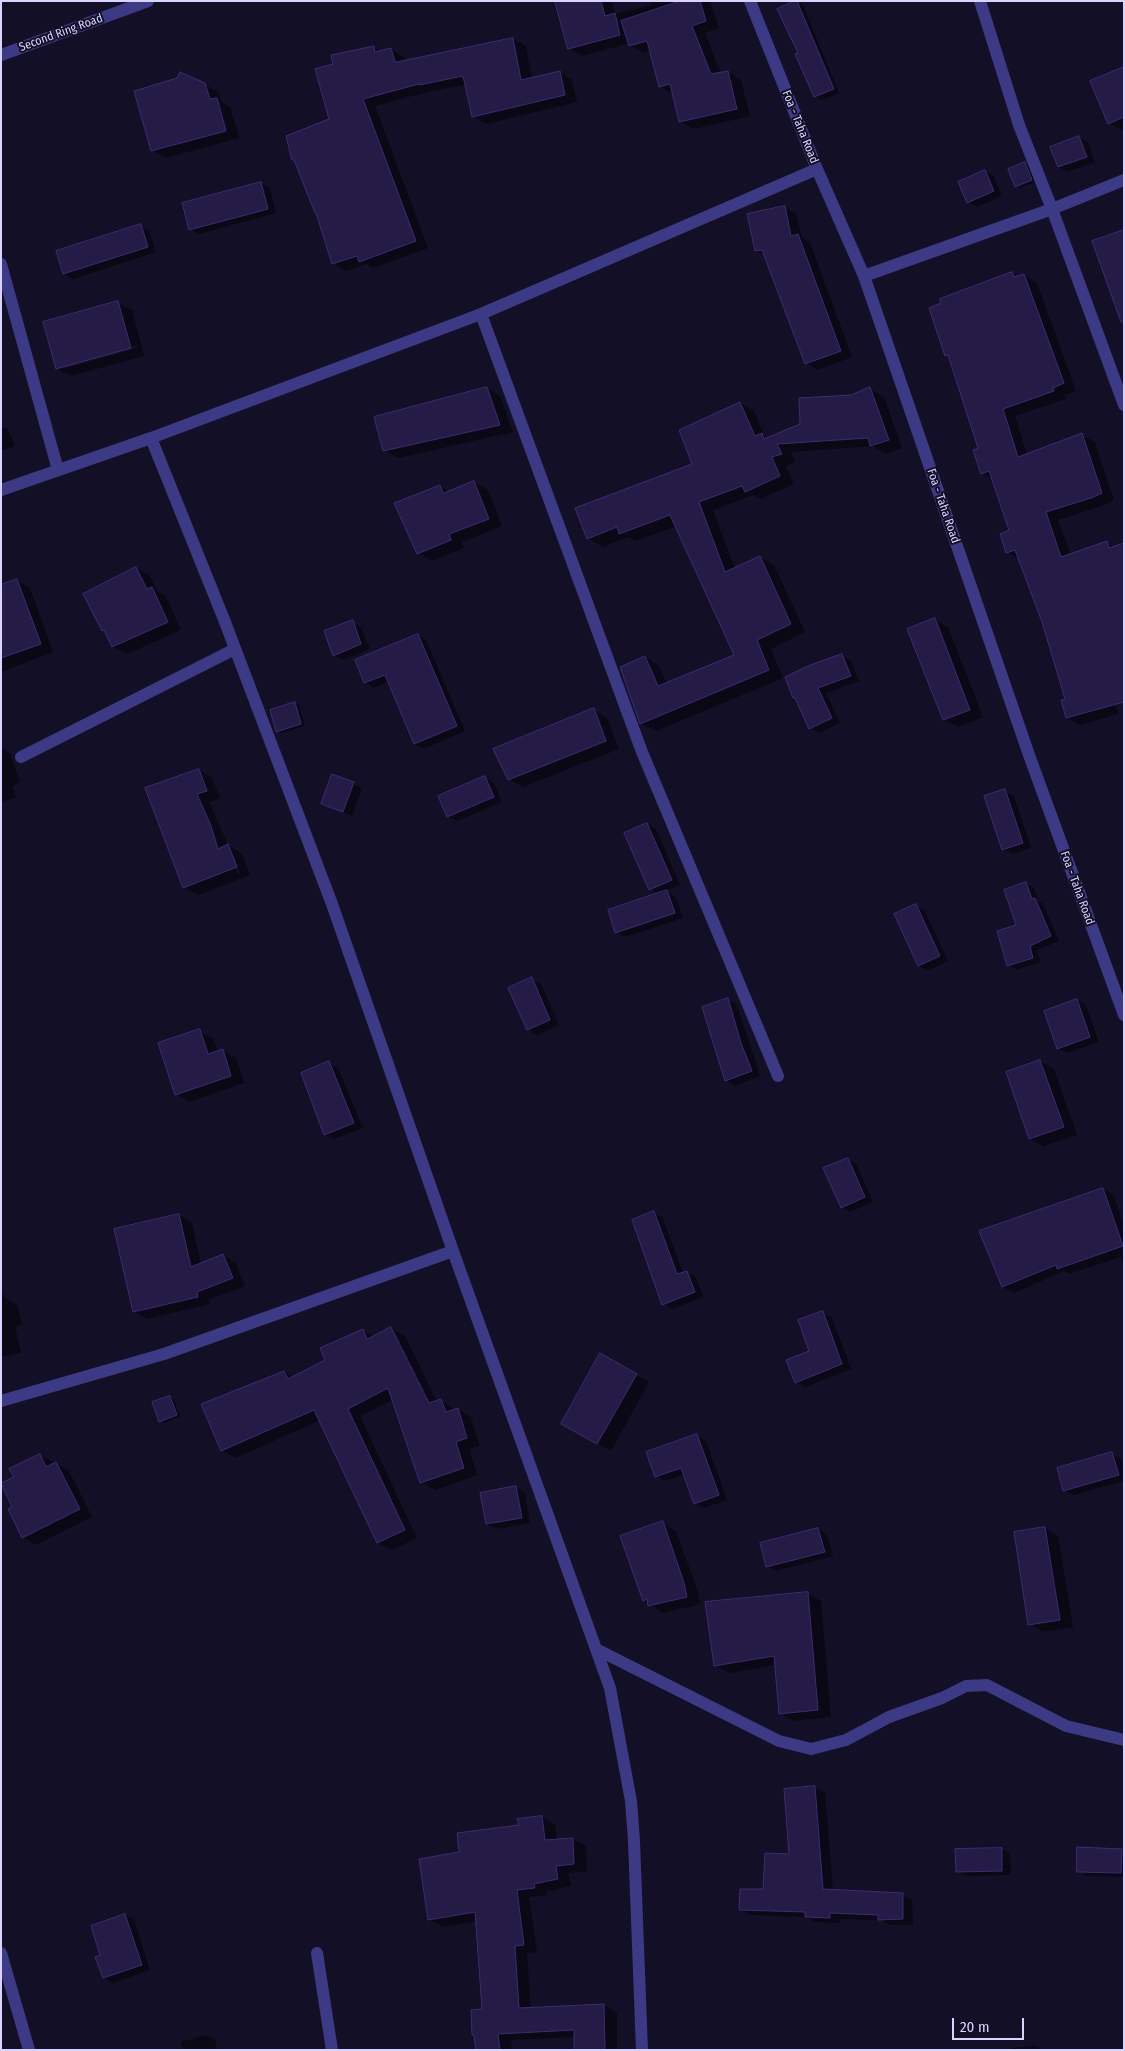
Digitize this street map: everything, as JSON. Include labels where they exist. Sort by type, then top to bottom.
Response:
[{"type":"street","name":"Second Ring Road","points":[[1,55],[148,1]]},
{"type":"street","name":"Foa - Taha Road","points":[[750,1],[817,169],[864,276],[1029,755],[1124,1014]]},
{"type":"street","points":[[980,1],[1019,125],[1052,208],[1124,405]]},
{"type":"street","points":[[1,490],[152,438],[482,314],[817,169]]},
{"type":"street","points":[[864,276],[1124,180]]},
{"type":"street","points":[[1,264],[58,470]]},
{"type":"street","points":[[482,314],[642,752],[778,1076]]},
{"type":"street","points":[[152,438],[332,904],[610,1688],[631,1801],[642,2050]]},
{"type":"street","points":[[21,757],[235,650]]},
{"type":"street","points":[[1,1400],[164,1354],[454,1251]]},
{"type":"street","points":[[596,1649],[779,1741],[811,1749],[846,1740],[889,1717],[942,1698],[966,1686],[987,1685],[1066,1726],[1124,1740]]},
{"type":"street","points":[[1,1953],[29,2050]]},
{"type":"street","points":[[317,1953],[332,2050]]},
{"type":"building","points":[[555,1],[601,1],[605,16],[615,13],[620,35],[568,49]]},
{"type":"building","points":[[680,1],[700,1],[706,21],[692,26],[711,74],[728,71],[737,109],[679,122],[670,84],[659,87],[647,41],[629,46],[621,21]]},
{"type":"building","points":[[797,1],[834,89],[814,97],[795,54],[798,53],[777,9]]},
{"type":"building","points":[[513,38],[521,80],[560,71],[565,95],[472,117],[463,76],[419,84],[363,99],[416,241],[359,262],[357,256],[332,264],[316,213],[294,160],[292,160],[286,136],[329,119],[315,69],[333,64],[331,55],[374,46],[375,52],[391,48],[395,62]]},
{"type":"building","points":[[1124,67],[1124,117],[1108,124],[1090,81]]},
{"type":"building","points":[[180,72],[205,83],[210,99],[217,98],[226,131],[151,151],[134,91],[177,78]]},
{"type":"building","points":[[1079,136],[1087,157],[1058,167],[1050,147]]},
{"type":"building","points":[[1025,162],[1032,180],[1015,187],[1008,169]]},
{"type":"building","points":[[985,170],[994,191],[967,203],[958,182]]},
{"type":"building","points":[[261,182],[268,209],[189,230],[182,203]]},
{"type":"building","points":[[785,206],[791,236],[798,234],[841,351],[805,364],[762,250],[755,251],[747,214]]},
{"type":"building","points":[[141,224],[148,247],[63,274],[56,251]]},
{"type":"building","points":[[1124,230],[1124,322],[1121,322],[1092,241]]},
{"type":"building","points":[[1012,272],[1014,277],[1024,274],[1064,383],[1053,388],[1054,391],[1003,409],[1018,457],[1082,433],[1102,493],[1046,512],[1061,557],[1107,541],[1109,548],[1124,543],[1124,702],[1066,718],[1061,700],[1065,699],[1042,622],[1015,550],[1006,553],[1000,534],[1009,530],[989,471],[981,474],[973,450],[978,448],[948,355],[945,356],[929,308],[941,303],[940,299]]},
{"type":"building","points":[[118,301],[131,348],[56,369],[43,322]]},
{"type":"building","points":[[487,387],[500,425],[383,451],[374,417]]},
{"type":"building","points":[[870,387],[889,440],[870,446],[868,438],[777,444],[782,454],[772,457],[780,476],[745,492],[742,486],[699,502],[725,572],[760,556],[791,624],[757,640],[769,670],[640,724],[620,667],[645,656],[658,686],[734,655],[670,515],[619,534],[617,527],[587,539],[575,508],[692,464],[679,430],[740,402],[755,436],[762,433],[764,439],[800,424],[799,398],[851,395]]},
{"type":"building","points":[[474,481],[489,519],[449,534],[451,540],[417,554],[394,503],[440,485],[443,493]]},
{"type":"building","points":[[136,567],[147,589],[152,587],[168,622],[112,647],[83,594]]},
{"type":"building","points":[[17,579],[41,644],[1,658],[1,585]]},
{"type":"building","points":[[935,618],[970,710],[943,720],[907,629]]},
{"type":"building","points":[[353,620],[361,644],[333,656],[324,631]]},
{"type":"building","points":[[418,634],[457,726],[414,744],[385,675],[364,683],[355,660]]},
{"type":"building","points":[[842,654],[851,676],[818,688],[832,718],[809,729],[795,698],[793,698],[785,677],[808,666]]},
{"type":"building","points":[[295,702],[301,724],[276,732],[270,710]]},
{"type":"building","points":[[594,708],[606,741],[508,780],[493,749]]},
{"type":"building","points":[[199,769],[207,791],[197,794],[211,826],[218,849],[228,844],[237,867],[183,888],[145,788]]},
{"type":"building","points":[[332,774],[354,782],[343,812],[321,804]]},
{"type":"building","points":[[485,776],[494,797],[447,817],[438,796]]},
{"type":"building","points":[[1005,789],[1023,843],[1002,850],[984,796]]},
{"type":"building","points":[[647,823],[672,880],[649,890],[624,833]]},
{"type":"building","points":[[1026,882],[1032,899],[1035,898],[1051,936],[1030,946],[1033,958],[1007,966],[997,931],[1016,925],[1004,890]]},
{"type":"building","points":[[667,890],[675,913],[615,933],[608,910]]},
{"type":"building","points":[[916,904],[940,956],[918,966],[894,914]]},
{"type":"building","points":[[532,977],[550,1020],[527,1030],[508,988]]},
{"type":"building","points":[[728,998],[741,1043],[752,1071],[725,1081],[702,1007]]},
{"type":"building","points":[[1077,999],[1090,1037],[1057,1049],[1044,1011]]},
{"type":"building","points":[[200,1029],[208,1054],[223,1049],[231,1076],[175,1095],[158,1043]]},
{"type":"building","points":[[1040,1060],[1064,1127],[1029,1139],[1006,1072]]},
{"type":"building","points":[[329,1061],[354,1123],[324,1135],[301,1073]]},
{"type":"building","points":[[848,1158],[865,1197],[841,1208],[823,1168]]},
{"type":"building","points":[[1103,1188],[1123,1246],[1057,1269],[1056,1265],[1002,1287],[979,1231]]},
{"type":"building","points":[[654,1211],[677,1274],[687,1271],[695,1292],[662,1305],[632,1220]]},
{"type":"building","points":[[179,1214],[191,1267],[223,1254],[233,1278],[197,1292],[198,1297],[133,1312],[114,1229]]},
{"type":"building","points":[[823,1311],[842,1364],[795,1383],[786,1360],[809,1351],[798,1320]]},
{"type":"building","points":[[391,1327],[429,1403],[441,1399],[446,1412],[458,1408],[467,1438],[456,1442],[464,1468],[420,1483],[388,1388],[348,1409],[405,1530],[377,1543],[314,1410],[221,1451],[201,1404],[284,1371],[288,1379],[325,1360],[320,1348],[363,1329],[367,1339]]},
{"type":"building","points":[[600,1353],[637,1374],[597,1444],[561,1424]]},
{"type":"building","points":[[170,1396],[177,1415],[159,1422],[152,1402]]},
{"type":"building","points":[[697,1434],[719,1495],[694,1504],[681,1468],[655,1477],[646,1452]]},
{"type":"building","points":[[1112,1452],[1119,1475],[1063,1491],[1057,1468]]},
{"type":"building","points":[[40,1454],[46,1467],[56,1462],[80,1509],[22,1538],[8,1509],[12,1507],[1,1483],[14,1477],[9,1469]]},
{"type":"building","points":[[516,1486],[522,1518],[486,1524],[480,1493]]},
{"type":"building","points":[[663,1521],[687,1597],[648,1606],[647,1599],[643,1601],[620,1536]]},
{"type":"building","points":[[1045,1527],[1060,1620],[1028,1625],[1014,1532]]},
{"type":"building","points":[[818,1528],[825,1552],[766,1567],[760,1543]]},
{"type":"building","points":[[808,1592],[818,1710],[779,1714],[774,1656],[714,1666],[705,1602]]},
{"type":"building","points":[[815,1786],[823,1889],[903,1893],[903,1919],[878,1920],[878,1915],[830,1913],[830,1918],[805,1917],[805,1912],[739,1910],[740,1889],[763,1889],[765,1853],[789,1854],[784,1789]]},
{"type":"building","points":[[542,1816],[545,1840],[573,1838],[574,1864],[556,1866],[558,1879],[534,1884],[535,1888],[517,1890],[524,1945],[515,1946],[519,2008],[604,2004],[605,2050],[574,2050],[574,2030],[498,2034],[500,2050],[476,2050],[474,2035],[472,2035],[471,2010],[482,2009],[475,1912],[428,1920],[419,1859],[459,1852],[457,1833],[519,1825],[517,1819]]},
{"type":"building","points":[[1077,1847],[1122,1849],[1121,1873],[1077,1872]]},
{"type":"building","points":[[1002,1848],[1002,1871],[956,1872],[955,1849]]},
{"type":"building","points":[[125,1914],[142,1965],[103,1978],[95,1957],[100,1955],[91,1926]]}]
